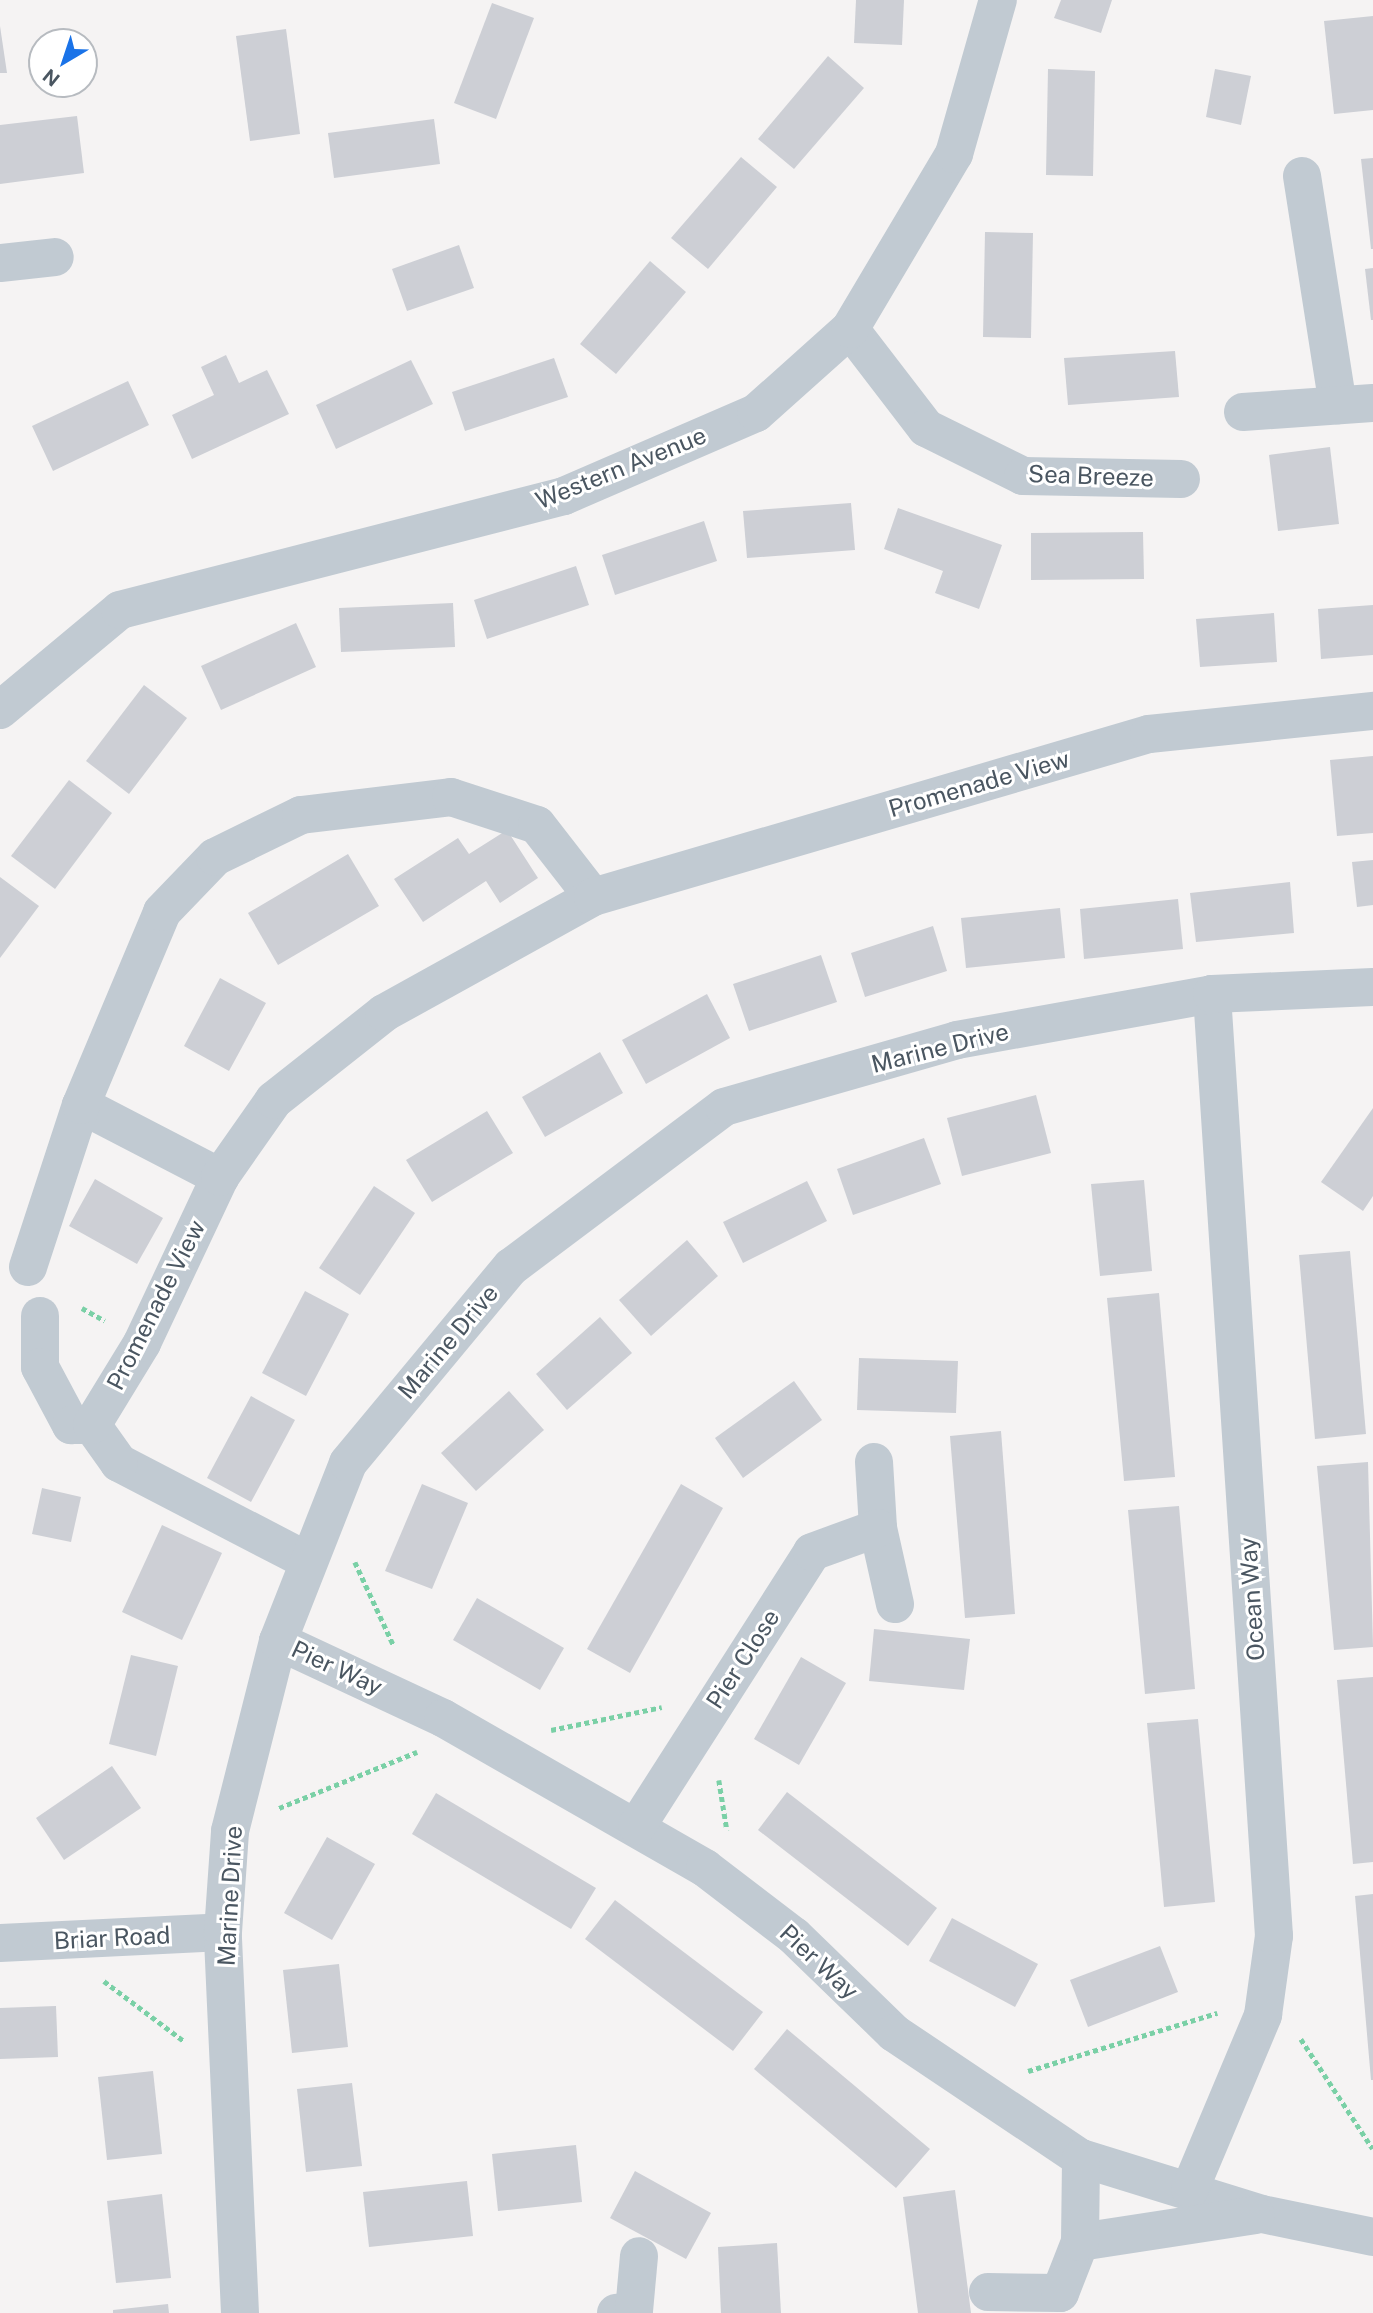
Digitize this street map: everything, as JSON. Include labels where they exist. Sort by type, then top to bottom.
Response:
[{"type":"street","name":"Western Avenue","points":[[0,710],[120,610],[564,496],[756,413],[850,330],[954,154],[998,0]]},
{"type":"street","points":[[1242,412],[1355,404],[1302,176]]},
{"type":"street","points":[[0,263],[55,257]]},
{"type":"street","name":"Sea Breeze","points":[[850,330],[926,428],[1023,476],[1181,479]]},
{"type":"street","name":"Promenade View","points":[[92,1426],[142,1343],[220,1177],[274,1100],[384,1013],[593,897],[1149,734],[1373,711]]},
{"type":"street","points":[[28,1267],[81,1105],[162,912],[215,857],[301,815],[451,797],[537,825],[593,897]]},
{"type":"street","name":"Marine Drive","points":[[240,2313],[223,1932],[230,1830],[278,1641],[348,1463],[511,1267],[724,1107],[957,1040],[1212,994],[1373,987]]},
{"type":"street","name":"Ocean Way","points":[[1190,2189],[1263,2015],[1274,1936],[1212,994]]},
{"type":"street","points":[[81,1105],[220,1177]]},
{"type":"street","points":[[40,1316],[40,1367],[71,1425],[92,1426],[119,1463],[314,1548]]},
{"type":"street","points":[[874,1462],[878,1528],[895,1604]]},
{"type":"street","name":"Pier Close","points":[[637,1826],[812,1552],[878,1528]]},
{"type":"street","name":"Pier Way","points":[[278,1641],[443,1718],[637,1826],[705,1868],[794,1937],[894,2033],[996,2105],[1081,2158],[1190,2189],[1262,2214],[1373,2237]]},
{"type":"street","name":"Briar Road","points":[[0,1943],[223,1932]]},
{"type":"street","points":[[988,2292],[1055,2303],[1080,2242],[1081,2158]]},
{"type":"street","points":[[1080,2242],[1262,2214]]},
{"type":"street","points":[[615,2313],[634,2311],[639,2256]]},
{"type":"path","points":[[75,1303],[142,1343]]},
{"type":"path","points":[[314,1548],[353,1558],[397,1652],[389,1691]]},
{"type":"path","points":[[525,1763],[549,1730],[668,1706],[718,1774],[727,1833],[705,1868]]},
{"type":"path","points":[[236,1806],[274,1810],[427,1748],[443,1718]]},
{"type":"path","points":[[89,1940],[93,1973],[192,2047],[230,2047]]},
{"type":"path","points":[[996,2105],[1012,2076],[1228,2010],[1263,2015],[1294,2029],[1373,2149]]},
{"type":"building","points":[[856,0],[904,0],[902,45],[854,43]]},
{"type":"building","points":[[1061,0],[1112,0],[1101,33],[1054,18]]},
{"type":"building","points":[[492,3],[534,18],[496,119],[454,103]]},
{"type":"building","points":[[1373,16],[1373,110],[1334,114],[1324,21]]},
{"type":"building","points":[[0,26],[7,73],[0,73]]},
{"type":"building","points":[[286,29],[300,134],[250,141],[236,36]]},
{"type":"building","points":[[828,56],[864,88],[794,169],[758,139]]},
{"type":"building","points":[[1048,69],[1095,71],[1093,176],[1046,175]]},
{"type":"building","points":[[1215,69],[1251,76],[1241,125],[1206,117]]},
{"type":"building","points":[[77,116],[84,173],[0,184],[0,125]]},
{"type":"building","points":[[434,119],[440,164],[334,178],[328,133]]},
{"type":"building","points":[[741,157],[777,187],[708,269],[671,238]]},
{"type":"building","points":[[1373,158],[1373,249],[1371,249],[1361,159]]},
{"type":"building","points":[[985,232],[1033,233],[1031,338],[983,337]]},
{"type":"building","points":[[459,245],[474,288],[407,311],[392,269]]},
{"type":"building","points":[[650,261],[686,292],[616,374],[580,344]]},
{"type":"building","points":[[1373,268],[1373,320],[1371,320],[1365,269]]},
{"type":"building","points":[[1175,351],[1179,397],[1068,405],[1064,358]]},
{"type":"building","points":[[226,355],[239,383],[267,370],[289,414],[192,459],[172,415],[214,395],[201,367]]},
{"type":"building","points":[[554,358],[568,397],[465,431],[452,392]]},
{"type":"building","points":[[411,360],[433,404],[336,449],[316,405]]},
{"type":"building","points":[[128,381],[149,425],[53,471],[32,426]]},
{"type":"building","points":[[1330,447],[1339,524],[1278,531],[1269,455]]},
{"type":"building","points":[[851,503],[855,550],[747,558],[743,511]]},
{"type":"building","points":[[898,508],[1002,545],[979,609],[935,593],[943,571],[884,549]]},
{"type":"building","points":[[704,521],[717,561],[615,595],[602,555]]},
{"type":"building","points":[[1143,532],[1144,579],[1031,580],[1031,533]]},
{"type":"building","points":[[576,566],[589,605],[487,639],[474,600]]},
{"type":"building","points":[[453,603],[455,647],[341,652],[339,608]]},
{"type":"building","points":[[1373,605],[1373,655],[1321,659],[1318,609]]},
{"type":"building","points":[[1274,613],[1277,662],[1200,667],[1196,619]]},
{"type":"building","points":[[296,623],[316,667],[221,710],[201,666]]},
{"type":"building","points":[[144,685],[187,718],[129,794],[86,761]]},
{"type":"building","points":[[1373,756],[1373,833],[1337,836],[1330,760]]},
{"type":"building","points":[[69,780],[112,813],[55,889],[11,856]]},
{"type":"building","points":[[507,830],[538,878],[500,903],[486,881],[423,922],[394,879],[458,838],[469,854]]},
{"type":"building","points":[[348,854],[379,906],[278,965],[248,913]]},
{"type":"building","points":[[1373,860],[1373,905],[1357,907],[1352,862]]},
{"type":"building","points":[[0,877],[39,906],[0,958]]},
{"type":"building","points":[[1290,882],[1294,933],[1196,942],[1190,893]]},
{"type":"building","points":[[1178,899],[1183,949],[1084,959],[1080,909]]},
{"type":"building","points":[[1060,908],[1065,958],[966,968],[961,918]]},
{"type":"building","points":[[933,926],[947,971],[865,997],[851,953]]},
{"type":"building","points":[[821,955],[837,1002],[749,1031],[733,984]]},
{"type":"building","points":[[220,978],[266,1003],[229,1071],[184,1046]]},
{"type":"building","points":[[707,994],[730,1038],[646,1084],[622,1040]]},
{"type":"building","points":[[600,1052],[623,1093],[545,1137],[522,1097]]},
{"type":"building","points":[[1036,1095],[1051,1153],[962,1176],[947,1118]]},
{"type":"building","points":[[1373,1108],[1373,1196],[1363,1211],[1321,1182]]},
{"type":"building","points":[[487,1111],[513,1153],[432,1202],[406,1160]]},
{"type":"building","points":[[924,1138],[941,1184],[853,1215],[837,1169]]},
{"type":"building","points":[[95,1179],[163,1218],[137,1264],[69,1226]]},
{"type":"building","points":[[1144,1180],[1152,1271],[1100,1276],[1091,1184]]},
{"type":"building","points":[[807,1181],[827,1221],[743,1263],[723,1222]]},
{"type":"building","points":[[374,1186],[415,1213],[360,1295],[319,1268]]},
{"type":"building","points":[[687,1240],[718,1276],[651,1336],[619,1300]]},
{"type":"building","points":[[1350,1251],[1366,1434],[1315,1439],[1299,1255]]},
{"type":"building","points":[[305,1291],[349,1314],[306,1396],[262,1373]]},
{"type":"building","points":[[1159,1293],[1175,1477],[1124,1481],[1107,1298]]},
{"type":"building","points":[[600,1317],[632,1353],[567,1410],[536,1374]]},
{"type":"building","points":[[859,1358],[958,1361],[956,1413],[857,1410]]},
{"type":"building","points":[[794,1381],[822,1420],[743,1478],[715,1438]]},
{"type":"building","points":[[509,1391],[544,1430],[476,1491],[441,1453]]},
{"type":"building","points":[[251,1396],[295,1420],[251,1502],[207,1478]]},
{"type":"building","points":[[1001,1431],[1015,1614],[965,1618],[950,1436]]},
{"type":"building","points":[[1368,1462],[1373,1647],[1334,1650],[1317,1466]]},
{"type":"building","points":[[422,1484],[468,1503],[432,1589],[385,1571]]},
{"type":"building","points":[[681,1484],[723,1508],[630,1673],[587,1649]]},
{"type":"building","points":[[42,1488],[81,1497],[71,1542],[32,1534]]},
{"type":"building","points":[[1179,1506],[1195,1689],[1145,1694],[1128,1510]]},
{"type":"building","points":[[162,1525],[222,1553],[182,1640],[122,1612]]},
{"type":"building","points":[[477,1598],[564,1648],[540,1690],[453,1640]]},
{"type":"building","points":[[874,1629],[970,1639],[964,1690],[869,1681]]},
{"type":"building","points":[[131,1655],[178,1666],[156,1756],[109,1744]]},
{"type":"building","points":[[801,1657],[846,1683],[799,1765],[754,1739]]},
{"type":"building","points":[[1373,1677],[1373,1862],[1353,1864],[1337,1680]]},
{"type":"building","points":[[1198,1719],[1215,1902],[1164,1907],[1147,1723]]},
{"type":"building","points":[[112,1766],[141,1808],[64,1860],[36,1818]]},
{"type":"building","points":[[787,1792],[937,1908],[908,1946],[758,1830]]},
{"type":"building","points":[[436,1793],[596,1888],[571,1929],[412,1834]]},
{"type":"building","points":[[327,1837],[375,1864],[332,1940],[284,1913]]},
{"type":"building","points":[[1373,1894],[1373,2080],[1371,2080],[1355,1896]]},
{"type":"building","points":[[615,1900],[763,2012],[733,2051],[585,1939]]},
{"type":"building","points":[[952,1918],[1038,1964],[1015,2007],[929,1961]]},
{"type":"building","points":[[1160,1946],[1178,1992],[1088,2027],[1070,1980]]},
{"type":"building","points":[[339,1964],[348,2047],[292,2053],[283,1970]]},
{"type":"building","points":[[56,2006],[58,2057],[0,2059],[0,2008]]},
{"type":"building","points":[[787,2029],[930,2149],[896,2188],[754,2069]]},
{"type":"building","points":[[153,2071],[162,2154],[107,2160],[98,2077]]},
{"type":"building","points":[[352,2083],[362,2166],[306,2172],[297,2089]]},
{"type":"building","points":[[576,2145],[582,2202],[498,2211],[492,2154]]},
{"type":"building","points":[[635,2171],[711,2213],[686,2259],[610,2218]]},
{"type":"building","points":[[467,2181],[473,2236],[369,2247],[363,2192]]},
{"type":"building","points":[[955,2190],[971,2313],[918,2313],[903,2197]]},
{"type":"building","points":[[162,2194],[171,2278],[116,2283],[107,2201]]},
{"type":"building","points":[[777,2243],[781,2313],[721,2313],[718,2247]]},
{"type":"building","points":[[168,2304],[169,2313],[113,2313],[113,2310]]}]
